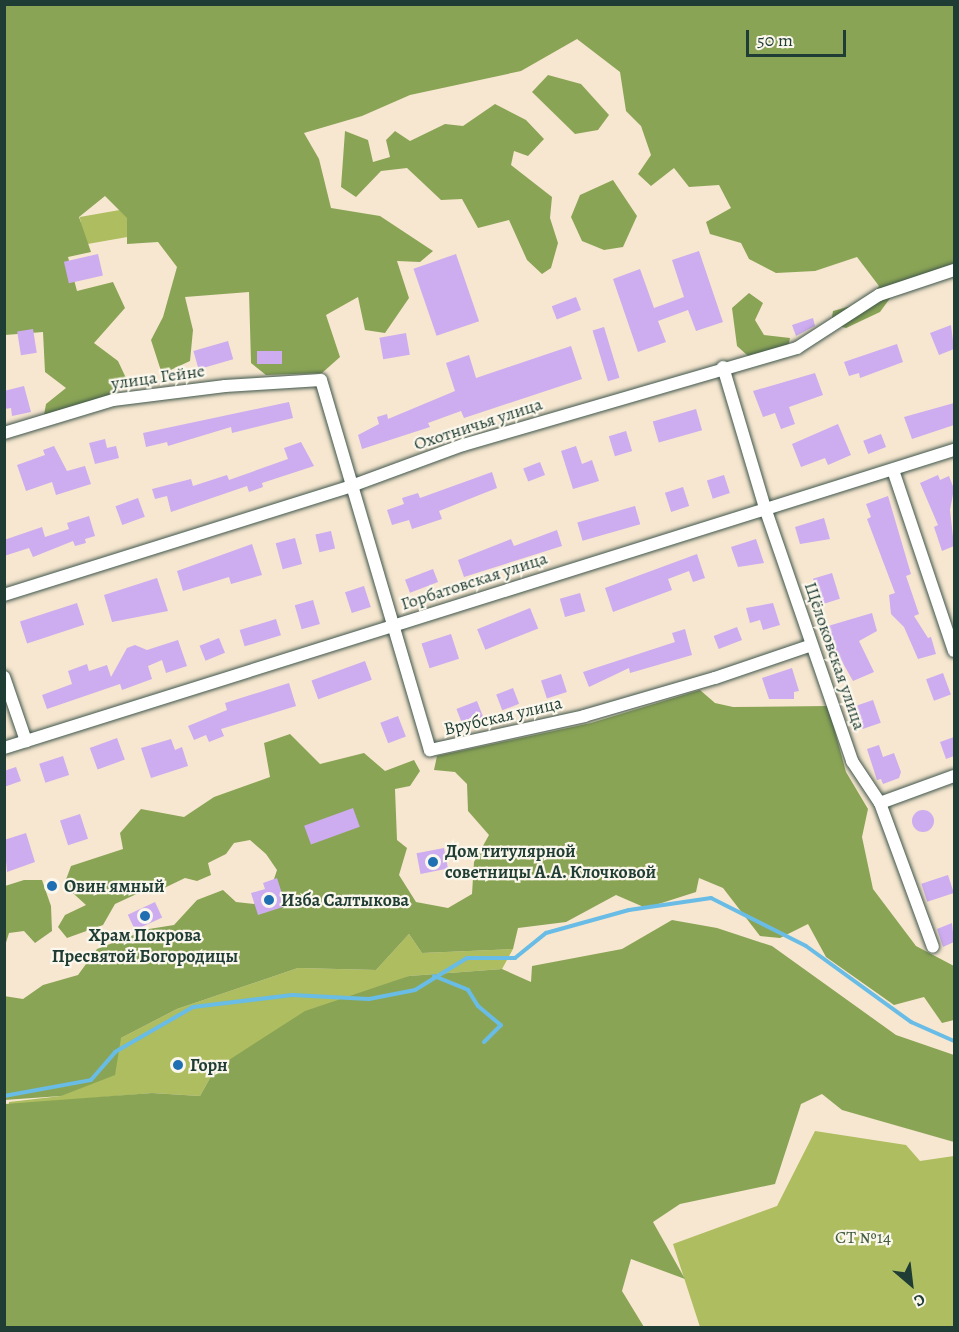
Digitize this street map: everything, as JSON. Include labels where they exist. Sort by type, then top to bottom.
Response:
[{"type":"street","name":"Охотничья улица","points":[[4,595],[354,485],[463,446],[723,367],[797,348],[879,295],[954,270]]},
{"type":"street","name":"Щёлоковская улица","points":[[723,367],[765,508],[852,761],[880,803],[933,947]]},
{"type":"street","name":"Врубская улица","points":[[321,380],[354,485],[430,750],[584,716],[715,678],[812,645]]},
{"type":"street","name":"улица Гейне","points":[[4,433],[113,400],[225,386],[321,380]]},
{"type":"street","name":"Горбатовская улица","points":[[4,748],[954,450]]},
{"type":"street","points":[[893,470],[954,651]]},
{"type":"street","points":[[4,677],[26,741]]},
{"type":"street","points":[[880,803],[954,776]]},
{"type":"green space","points":[[5,5],[954,5],[954,264],[901,283],[880,312],[846,328],[831,324],[833,311],[869,301],[879,286],[857,257],[815,271],[776,273],[749,259],[741,243],[710,234],[706,222],[731,208],[719,185],[689,187],[674,168],[651,186],[638,174],[651,155],[641,126],[626,111],[620,72],[577,39],[521,71],[410,95],[362,116],[304,133],[319,159],[331,208],[380,216],[433,251],[420,262],[397,261],[409,298],[385,333],[365,330],[358,297],[326,315],[340,357],[322,373],[266,375],[251,363],[249,292],[185,297],[193,330],[190,361],[162,374],[151,340],[163,317],[177,267],[158,242],[127,244],[127,218],[105,196],[79,217],[91,252],[68,257],[77,291],[113,282],[125,308],[94,343],[118,361],[126,378],[103,406],[44,415],[46,404],[66,388],[45,372],[43,332],[5,335]]},
{"type":"green space","points":[[548,75],[581,84],[609,115],[598,130],[575,134],[532,92]]},
{"type":"green space","points":[[495,104],[526,120],[544,139],[528,156],[514,151],[511,165],[552,197],[550,218],[558,243],[551,268],[542,274],[527,260],[509,220],[478,228],[462,199],[441,200],[407,168],[381,171],[356,197],[341,187],[345,131],[368,140],[373,162],[390,157],[386,140],[395,131],[410,141],[445,124],[463,126]]},
{"type":"green space","points":[[613,180],[637,216],[623,247],[604,250],[582,241],[571,217],[580,195]]},
{"type":"green space","points":[[131,208],[136,236],[85,245],[80,217]]},
{"type":"green space","points":[[749,293],[763,303],[755,320],[764,335],[790,338],[786,358],[757,364],[737,346],[732,308]]},
{"type":"green space","points":[[700,690],[715,703],[733,707],[828,706],[846,772],[868,809],[862,837],[873,889],[916,946],[954,966],[954,1020],[942,1023],[924,997],[894,1005],[826,957],[808,924],[780,938],[760,936],[723,888],[699,878],[696,892],[646,908],[616,895],[566,922],[518,928],[513,949],[422,953],[409,934],[376,970],[298,968],[177,1009],[121,1038],[115,1075],[61,1096],[4,1100],[4,996],[23,999],[43,985],[78,975],[97,949],[149,929],[174,925],[197,900],[223,890],[236,902],[254,904],[270,891],[277,870],[266,854],[250,840],[234,843],[226,854],[208,863],[211,875],[197,881],[185,878],[160,890],[143,891],[115,904],[103,925],[67,938],[58,927],[65,915],[86,905],[64,885],[71,866],[123,849],[120,833],[141,809],[184,817],[214,797],[270,777],[264,743],[290,734],[320,764],[364,753],[385,771],[414,760],[420,771],[410,786],[395,789],[397,840],[407,848],[399,875],[416,902],[448,908],[472,894],[474,862],[489,835],[468,811],[467,784],[455,772],[434,770],[437,756],[591,723]]},
{"type":"green space","points":[[24,880],[42,880],[51,906],[52,931],[35,943],[24,931],[9,933],[5,946],[5,886]]},
{"type":"green space","points":[[672,920],[717,928],[772,946],[896,1035],[954,1055],[954,1142],[842,1110],[822,1094],[801,1104],[775,1184],[680,1204],[653,1222],[685,1279],[631,1259],[622,1291],[644,1327],[5,1327],[5,1104],[152,1093],[200,1096],[215,1069],[305,1011],[409,976],[502,969],[531,982],[532,966],[622,949]]},
{"type":"green space","points":[[409,934],[422,953],[513,949],[502,969],[409,976],[215,1069],[200,1096],[152,1093],[9,1105],[9,1102],[61,1096],[121,1038],[177,1009],[298,968],[376,970]]},
{"type":"green space","name":"СТ №14","points":[[815,1131],[906,1145],[920,1161],[954,1156],[954,1327],[700,1327],[673,1244],[777,1206]]},
{"type":"building","points":[[699,251],[723,322],[696,331],[688,310],[658,321],[666,342],[638,352],[613,279],[640,269],[654,308],[684,297],[672,260]]},
{"type":"building","points":[[98,254],[103,275],[69,283],[64,262]]},
{"type":"building","points":[[456,254],[479,321],[437,336],[413,269]]},
{"type":"building","points":[[576,297],[581,310],[557,319],[552,306]]},
{"type":"building","points":[[813,318],[815,326],[796,336],[792,325]]},
{"type":"building","points":[[951,325],[954,349],[939,355],[930,333]]},
{"type":"building","points":[[604,327],[619,378],[608,381],[593,331]]},
{"type":"building","points":[[33,329],[37,353],[21,355],[17,332]]},
{"type":"building","points":[[406,333],[410,355],[383,359],[379,338]]},
{"type":"building","points":[[228,341],[233,359],[199,369],[193,351]]},
{"type":"building","points":[[897,344],[903,362],[860,378],[859,373],[849,376],[844,362]]},
{"type":"building","points":[[571,346],[582,379],[464,418],[461,411],[428,423],[430,427],[362,449],[358,435],[379,424],[377,417],[387,414],[388,419],[455,391],[446,363],[469,355],[476,378]]},
{"type":"building","points":[[257,351],[282,351],[282,364],[257,364]]},
{"type":"building","points":[[815,373],[823,395],[789,407],[795,424],[781,429],[775,413],[763,417],[753,391]]},
{"type":"building","points":[[24,386],[31,412],[12,416],[11,408],[4,409],[4,391]]},
{"type":"building","points":[[289,402],[293,418],[232,433],[231,427],[168,446],[167,442],[146,447],[143,433]]},
{"type":"building","points":[[954,403],[954,425],[912,439],[904,417]]},
{"type":"building","points":[[696,409],[702,430],[659,443],[653,421]]},
{"type":"building","points":[[838,424],[851,455],[828,465],[825,458],[801,467],[792,444]]},
{"type":"building","points":[[626,431],[632,451],[615,456],[609,436]]},
{"type":"building","points":[[881,434],[886,447],[868,454],[863,441]]},
{"type":"building","points":[[105,439],[107,448],[116,446],[119,458],[95,464],[89,443]]},
{"type":"building","points":[[301,442],[314,466],[262,483],[263,487],[249,492],[247,486],[171,512],[167,496],[155,499],[152,489],[191,479],[193,486],[227,475],[229,480],[288,459],[284,448]]},
{"type":"building","points":[[54,446],[67,471],[85,466],[91,484],[56,495],[52,482],[26,491],[17,465],[45,455],[43,450]]},
{"type":"building","points":[[576,446],[582,464],[592,460],[599,481],[573,489],[561,451]]},
{"type":"building","points":[[540,462],[545,475],[528,482],[523,468]]},
{"type":"building","points":[[492,472],[497,488],[439,511],[442,519],[412,529],[409,520],[392,525],[387,510],[404,504],[402,498],[418,493],[420,498]]},
{"type":"building","points":[[724,475],[730,493],[713,499],[707,481]]},
{"type":"building","points":[[938,475],[940,480],[949,476],[954,489],[950,510],[954,546],[942,551],[934,527],[938,525],[920,483]]},
{"type":"building","points":[[683,487],[689,506],[671,512],[665,493]]},
{"type":"building","points":[[888,496],[911,574],[906,576],[919,614],[914,616],[928,638],[931,637],[936,654],[918,659],[904,627],[891,614],[889,595],[895,593],[867,519],[871,517],[866,504]]},
{"type":"building","points":[[138,498],[145,517],[122,525],[115,506]]},
{"type":"building","points":[[635,506],[640,524],[583,541],[577,523]]},
{"type":"building","points":[[89,516],[95,536],[85,539],[86,543],[75,546],[73,541],[33,557],[29,548],[4,556],[4,540],[42,527],[45,537],[69,529],[67,523]]},
{"type":"building","points":[[824,518],[830,539],[800,544],[795,527]]},
{"type":"building","points":[[557,530],[562,546],[464,577],[458,560],[511,539],[514,546]]},
{"type":"building","points":[[331,531],[335,549],[319,552],[315,535]]},
{"type":"building","points":[[295,538],[302,564],[283,569],[276,543]]},
{"type":"building","points":[[756,539],[764,563],[738,567],[731,547]]},
{"type":"building","points":[[252,544],[262,575],[231,584],[229,577],[183,591],[177,571]]},
{"type":"building","points":[[697,554],[705,578],[693,582],[689,571],[668,579],[672,590],[613,612],[605,588]]},
{"type":"building","points":[[433,569],[438,582],[410,593],[405,580]]},
{"type":"building","points":[[832,573],[840,599],[821,605],[813,579]]},
{"type":"building","points":[[157,578],[168,611],[112,622],[104,595]]},
{"type":"building","points":[[364,586],[371,607],[352,613],[345,592]]},
{"type":"building","points":[[580,593],[585,611],[565,617],[560,599]]},
{"type":"building","points":[[313,600],[320,624],[302,629],[295,605]]},
{"type":"building","points":[[77,603],[84,625],[27,643],[20,622]]},
{"type":"building","points":[[773,603],[780,625],[763,630],[760,620],[750,623],[746,608]]},
{"type":"building","points":[[530,608],[538,628],[485,650],[477,629]]},
{"type":"building","points":[[872,613],[877,631],[859,641],[874,672],[853,681],[835,649],[828,626]]},
{"type":"building","points":[[276,619],[281,635],[245,646],[240,630]]},
{"type":"building","points":[[737,627],[742,640],[719,649],[714,636]]},
{"type":"building","points":[[685,629],[692,655],[630,673],[629,668],[589,687],[583,672],[675,642],[672,633]]},
{"type":"building","points":[[451,634],[459,659],[430,668],[422,644]]},
{"type":"building","points":[[219,638],[225,653],[206,661],[200,646]]},
{"type":"building","points":[[178,640],[187,666],[166,673],[162,660],[148,666],[152,679],[122,690],[120,684],[47,709],[42,695],[72,684],[68,671],[87,664],[89,671],[107,665],[111,677],[127,648],[135,645],[147,650]]},
{"type":"building","points":[[365,661],[372,680],[318,699],[311,680]]},
{"type":"building","points":[[792,668],[799,691],[794,692],[794,699],[769,699],[762,678]]},
{"type":"building","points":[[943,673],[951,695],[934,701],[926,679]]},
{"type":"building","points":[[561,674],[567,692],[547,699],[541,680]]},
{"type":"building","points":[[289,683],[296,706],[221,729],[224,736],[209,742],[206,735],[194,740],[188,726],[227,710],[225,703]]},
{"type":"building","points":[[513,688],[519,704],[502,710],[496,694]]},
{"type":"building","points":[[873,700],[881,723],[862,729],[854,707]]},
{"type":"building","points":[[477,701],[483,717],[463,725],[456,709]]},
{"type":"building","points":[[398,716],[406,737],[388,743],[380,723]]},
{"type":"building","points":[[954,737],[954,756],[946,759],[940,742]]},
{"type":"building","points":[[117,738],[125,760],[98,770],[90,748]]},
{"type":"building","points":[[171,739],[175,750],[182,747],[188,766],[151,778],[141,748]]},
{"type":"building","points":[[879,745],[883,757],[894,753],[901,772],[899,778],[883,784],[881,779],[877,780],[867,749]]},
{"type":"building","points":[[63,756],[69,775],[45,783],[39,764]]},
{"type":"building","points":[[16,767],[21,781],[4,787],[4,771]]},
{"type":"building","points":[[353,808],[360,827],[311,845],[304,826]]},
{"type":"building","points":[[923,810],[931,813],[934,821],[931,829],[923,832],[915,829],[912,821],[915,813]]},
{"type":"building","points":[[80,814],[88,839],[68,845],[60,820]]},
{"type":"building","points":[[26,833],[35,862],[7,872],[4,840]]},
{"type":"building","name":"Дом титулярной советницы А.А. Клочковой","points":[[444,848],[448,869],[421,874],[417,853]]},
{"type":"building","points":[[948,875],[954,893],[927,902],[921,884]]},
{"type":"building","name":"Изба Салтыкова","points":[[277,878],[286,906],[258,915],[251,893],[265,889],[263,883]]},
{"type":"building","name":"Храм Покрова Пресвятой Богородицы","points":[[155,902],[162,917],[135,930],[128,915]]},
{"type":"building","points":[[952,923],[954,942],[943,947],[937,929]]},
{"type":"waterway","points":[[4,1096],[91,1080],[115,1052],[193,1007],[292,995],[369,999],[415,990],[467,958],[515,958],[546,933],[629,910],[711,898],[806,946],[911,1022],[954,1041]]},
{"type":"waterway","points":[[434,976],[468,990],[478,1006],[501,1025],[484,1042]]},
{"type":"place","name":"Дом титулярной советницы А.А. Клочковой","points":[[433,862]]},
{"type":"place","name":"Овин ямный","points":[[52,886]]},
{"type":"place","name":"Изба Салтыкова","points":[[269,900]]},
{"type":"place","name":"Храм Покрова Пресвятой Богородицы","points":[[145,916]]},
{"type":"place","name":"Горн","points":[[178,1065]]}]
